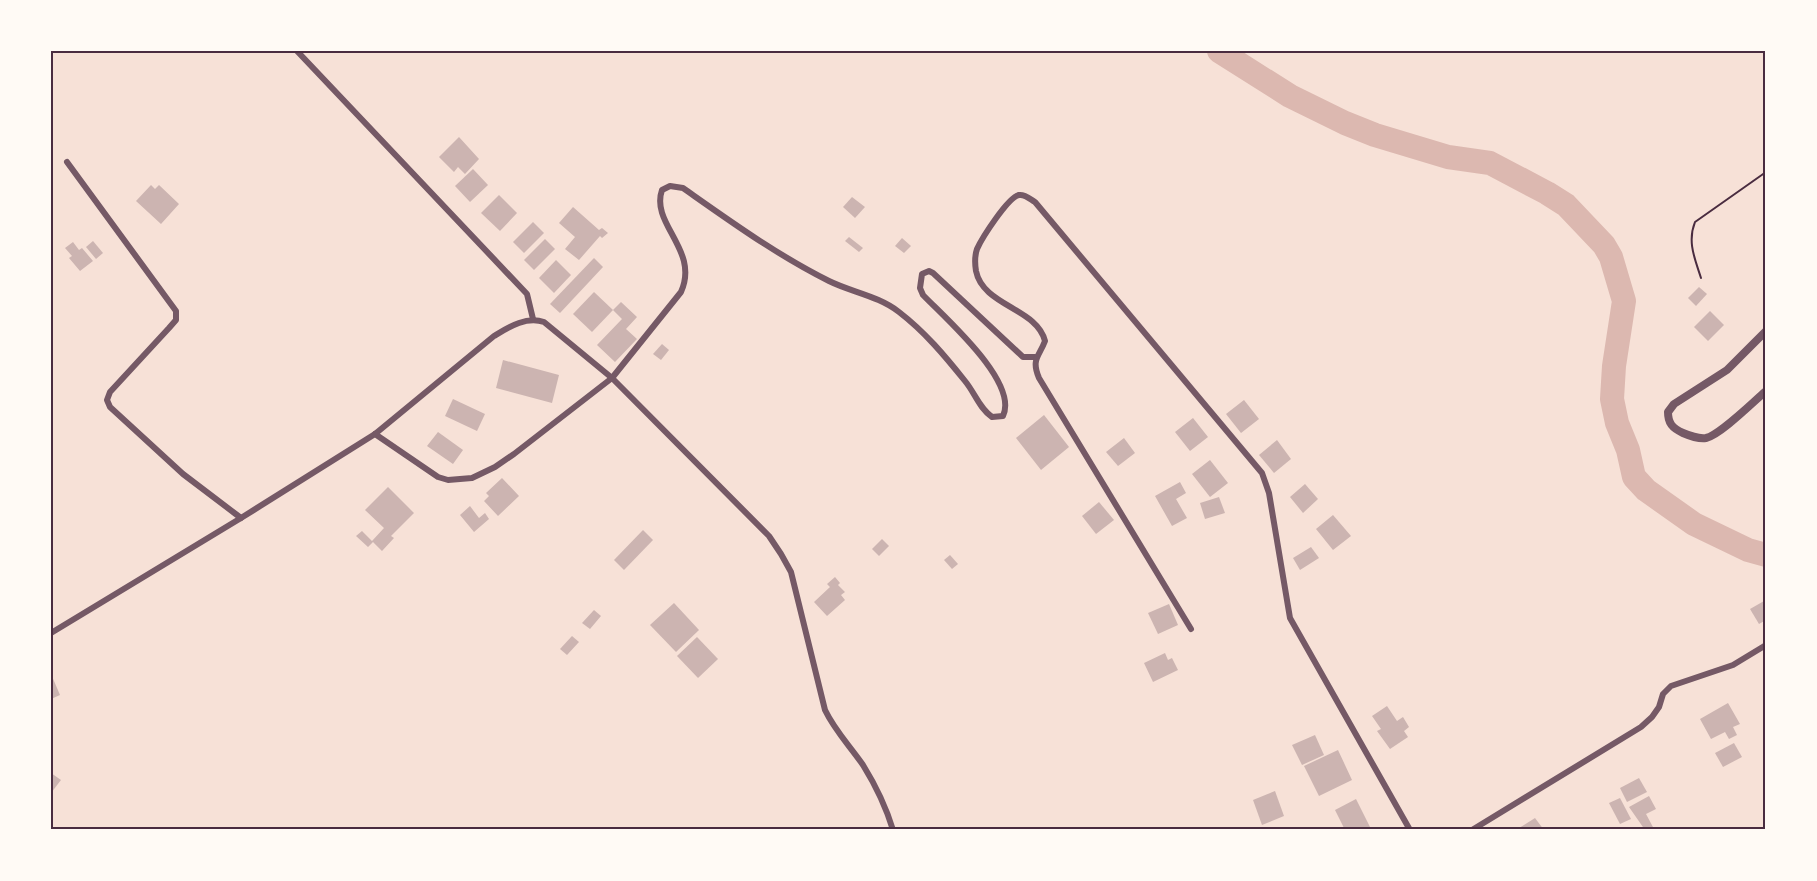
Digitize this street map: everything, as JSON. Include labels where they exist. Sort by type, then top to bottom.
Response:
[{"type":"street","points":[[297,51],[527,294],[533,319]]},
{"type":"street","points":[[67,162],[176,311],[176,320],[110,392],[107,400],[110,407],[183,474],[241,519]]},
{"type":"street","points":[[375,434],[438,477],[448,480],[472,478],[495,467],[514,454],[612,378],[681,292],[686,282],[684,258],[662,211],[660,200],[662,190],[670,186],[683,188],[748,234],[830,282],[896,309],[924,332],[967,383],[985,412],[992,417],[1003,416],[1006,405],[1005,393],[983,357],[923,295],[920,288],[922,274],[933,273],[1023,357],[1035,357]]},
{"type":"street","points":[[1191,629],[1039,378],[1035,357],[1045,341],[1041,331],[987,290],[980,282],[976,272],[977,250],[1012,198],[1020,195],[1035,202],[1262,473],[1269,493],[1290,618],[1410,830]]},
{"type":"street","points":[[51,633],[241,519],[375,434],[494,336],[514,324],[533,319],[544,322],[612,378],[769,536],[782,554],[791,572],[825,710],[833,727],[862,764],[880,795],[893,830]]},
{"type":"street","points":[[1766,331],[1728,370],[1674,404],[1668,412],[1668,421],[1674,430],[1693,437],[1708,438],[1766,391]]},
{"type":"street","points":[[1472,830],[1641,727],[1652,717],[1659,707],[1663,694],[1671,686],[1733,665],[1766,645]]},
{"type":"path","points":[[1701,278],[1690,234],[1695,222],[1766,172]]},
{"type":"building","points":[[459,137],[479,159],[465,174],[458,167],[454,172],[439,157]]},
{"type":"building","points":[[473,169],[488,185],[470,202],[455,186]]},
{"type":"building","points":[[151,185],[155,189],[159,185],[179,204],[161,224],[136,201]]},
{"type":"building","points":[[499,195],[517,213],[500,231],[481,213]]},
{"type":"building","points":[[852,197],[865,207],[855,218],[843,207]]},
{"type":"building","points":[[573,207],[599,230],[602,228],[608,233],[602,238],[600,236],[579,260],[565,249],[575,237],[559,223]]},
{"type":"building","points":[[533,222],[544,233],[524,253],[513,242]]},
{"type":"building","points":[[849,237],[863,248],[859,252],[845,241]]},
{"type":"building","points":[[902,238],[911,246],[904,253],[895,246]]},
{"type":"building","points":[[545,239],[555,249],[534,270],[524,260]]},
{"type":"building","points":[[93,241],[103,253],[96,259],[86,247]]},
{"type":"building","points":[[73,242],[79,250],[82,248],[93,261],[80,271],[69,258],[72,256],[65,248]]},
{"type":"building","points":[[594,258],[603,267],[560,313],[550,304]]},
{"type":"building","points":[[556,260],[571,275],[554,293],[539,278]]},
{"type":"building","points":[[1699,287],[1707,294],[1696,306],[1688,298]]},
{"type":"building","points":[[594,292],[613,310],[592,332],[573,314]]},
{"type":"building","points":[[621,302],[637,317],[626,329],[637,339],[615,362],[597,345],[622,319],[613,310]]},
{"type":"building","points":[[1710,311],[1724,325],[1708,341],[1694,327]]},
{"type":"building","points":[[662,344],[669,350],[661,360],[653,354]]},
{"type":"building","points":[[503,360],[559,375],[552,403],[496,388]]},
{"type":"building","points":[[453,399],[485,414],[477,431],[445,416]]},
{"type":"building","points":[[1244,400],[1259,419],[1241,433],[1226,414]]},
{"type":"building","points":[[1044,415],[1069,447],[1041,470],[1016,438]]},
{"type":"building","points":[[1193,418],[1208,437],[1190,451],[1175,432]]},
{"type":"building","points":[[438,432],[463,450],[453,464],[427,446]]},
{"type":"building","points":[[1124,438],[1135,453],[1118,466],[1106,452]]},
{"type":"building","points":[[1277,440],[1291,459],[1274,473],[1259,455]]},
{"type":"building","points":[[1210,460],[1228,483],[1210,497],[1192,474]]},
{"type":"building","points":[[502,478],[519,496],[498,516],[484,501],[489,496],[486,493]]},
{"type":"building","points":[[1180,482],[1186,493],[1176,499],[1187,518],[1172,526],[1155,496]]},
{"type":"building","points":[[1305,484],[1318,499],[1303,513],[1290,497]]},
{"type":"building","points":[[388,487],[414,513],[391,536],[394,538],[382,551],[373,542],[368,547],[356,536],[362,531],[372,541],[384,528],[365,510]]},
{"type":"building","points":[[1219,497],[1225,513],[1205,519],[1200,503]]},
{"type":"building","points":[[1099,502],[1114,520],[1096,534],[1082,516]]},
{"type":"building","points":[[470,506],[479,518],[485,513],[489,519],[474,532],[460,515]]},
{"type":"building","points":[[1333,515],[1351,536],[1333,550],[1316,529]]},
{"type":"building","points":[[643,530],[653,540],[624,570],[614,560]]},
{"type":"building","points":[[882,539],[889,546],[879,556],[872,549]]},
{"type":"building","points":[[1311,547],[1319,558],[1300,570],[1293,558]]},
{"type":"building","points":[[950,555],[958,564],[952,569],[944,560]]},
{"type":"building","points":[[835,577],[840,583],[838,585],[845,592],[841,595],[845,600],[827,616],[814,602],[830,587],[827,584]]},
{"type":"building","points":[[1764,601],[1766,620],[1759,624],[1750,609]]},
{"type":"building","points":[[674,603],[699,630],[676,652],[650,625]]},
{"type":"building","points":[[1169,604],[1178,625],[1158,634],[1148,613]]},
{"type":"building","points":[[594,610],[601,616],[590,629],[582,623]]},
{"type":"building","points":[[572,636],[579,642],[567,655],[560,649]]},
{"type":"building","points":[[697,637],[718,659],[698,678],[677,656]]},
{"type":"building","points":[[1165,653],[1168,660],[1172,658],[1178,670],[1153,682],[1144,663]]},
{"type":"building","points":[[51,674],[60,695],[51,699]]},
{"type":"building","points":[[1728,703],[1740,724],[1733,727],[1737,735],[1729,739],[1725,732],[1711,739],[1700,719]]},
{"type":"building","points":[[1387,706],[1397,721],[1403,717],[1409,727],[1404,731],[1408,737],[1390,749],[1377,731],[1381,729],[1372,716]]},
{"type":"building","points":[[1315,735],[1324,755],[1302,765],[1292,745]]},
{"type":"building","points":[[1734,743],[1742,757],[1723,767],[1715,753]]},
{"type":"building","points":[[1338,750],[1352,780],[1319,796],[1304,766]]},
{"type":"building","points":[[51,773],[61,780],[51,793]]},
{"type":"building","points":[[1639,778],[1647,792],[1627,802],[1620,788]]},
{"type":"building","points":[[1275,791],[1284,816],[1262,825],[1253,800]]},
{"type":"building","points":[[1649,796],[1656,809],[1646,814],[1654,829],[1645,830],[1629,807]]},
{"type":"building","points":[[1620,798],[1631,819],[1620,824],[1609,803]]},
{"type":"building","points":[[1356,799],[1371,829],[1369,830],[1345,830],[1335,810]]},
{"type":"building","points":[[1535,818],[1544,830],[1520,830],[1519,828]]},
{"type":"waterway","points":[[1219,51],[1290,96],[1345,123],[1375,135],[1448,157],[1490,163],[1566,205],[1604,245],[1611,257],[1624,301],[1614,366],[1612,399],[1634,477],[1646,490],[1694,524],[1748,550],[1766,555]]}]
